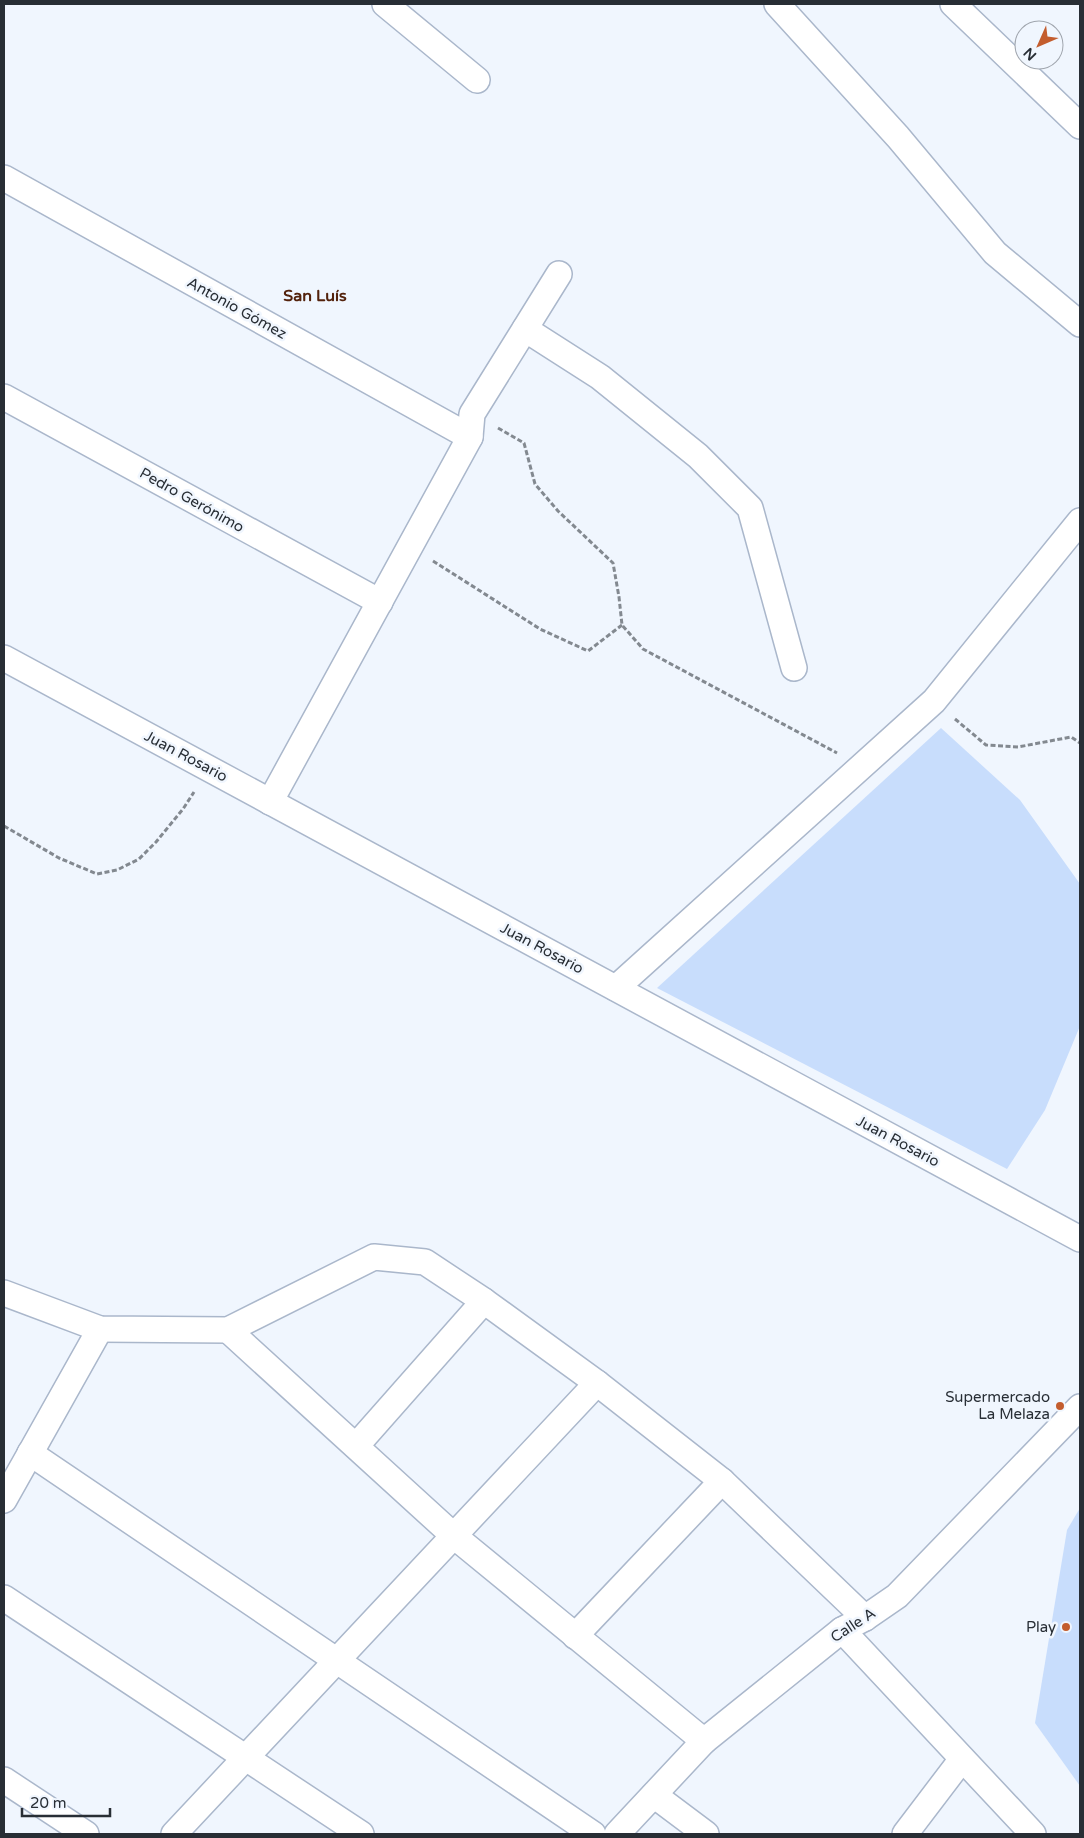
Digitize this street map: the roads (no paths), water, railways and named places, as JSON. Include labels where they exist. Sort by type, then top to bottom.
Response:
[{"type":"street","points":[[385,4],[477,80]]},
{"type":"street","points":[[777,4],[898,137],[995,252],[1080,324]]},
{"type":"street","points":[[953,4],[1080,126]]},
{"type":"street","name":"Antonio Gómez","points":[[4,178],[471,426]]},
{"type":"street","points":[[270,802],[410,546],[471,426],[525,329],[559,274]]},
{"type":"street","points":[[525,329],[600,377],[698,456],[750,508],[794,668]]},
{"type":"street","name":"Pedro Gerónimo","points":[[4,397],[380,602]]},
{"type":"street","points":[[616,988],[934,700],[1080,521]]},
{"type":"street","name":"Juan Rosario","points":[[4,658],[1080,1239]]},
{"type":"street","points":[[4,1293],[100,1329],[228,1330],[374,1257],[425,1262],[484,1301],[597,1383],[722,1481],[865,1618]]},
{"type":"street","points":[[356,1446],[484,1301]]},
{"type":"street","points":[[4,1500],[100,1329]]},
{"type":"street","points":[[228,1330],[454,1536],[704,1741]]},
{"type":"street","points":[[174,1834],[597,1383]]},
{"type":"street","name":"Calle A","points":[[617,1834],[704,1741],[842,1630],[865,1618],[897,1596],[1080,1407]]},
{"type":"street","points":[[30,1453],[593,1834]]},
{"type":"street","points":[[575,1636],[722,1481]]},
{"type":"street","points":[[4,1598],[361,1834]]},
{"type":"street","points":[[842,1630],[1033,1834]]},
{"type":"street","points":[[905,1834],[962,1759]]},
{"type":"street","points":[[4,1780],[86,1834]]},
{"type":"street","points":[[654,1795],[706,1834]]},
{"type":"place","name":"Supermercado La Melaza","points":[[1060,1406]]},
{"type":"place","name":"Play","points":[[1066,1627]]},
{"type":"district","name":"San Luís","points":[[315,295]]}]
